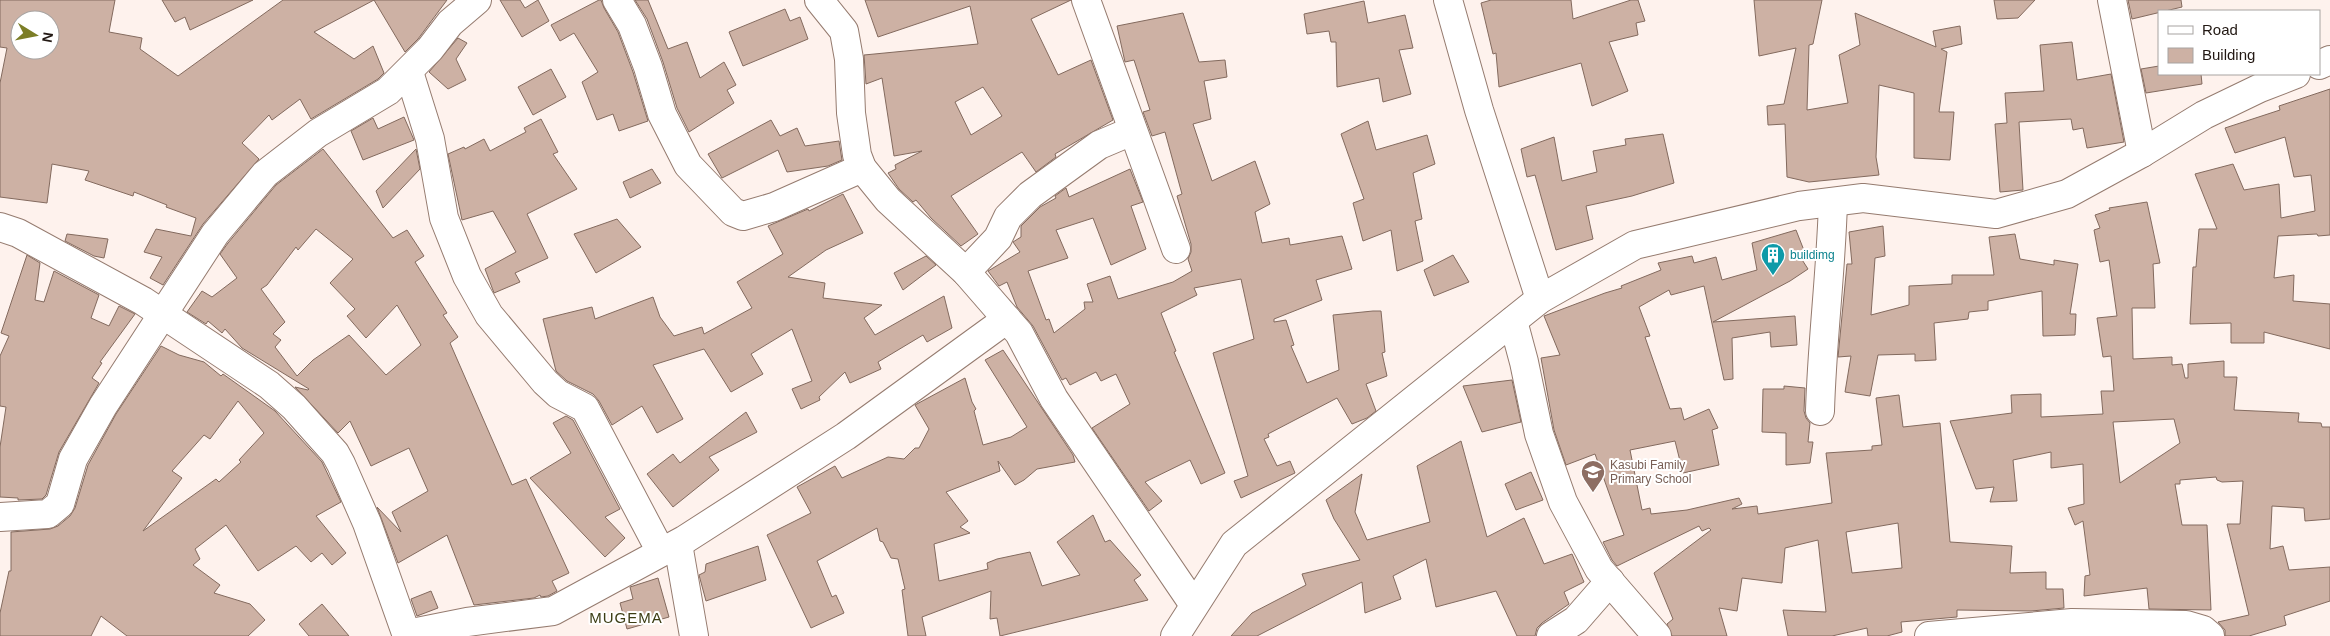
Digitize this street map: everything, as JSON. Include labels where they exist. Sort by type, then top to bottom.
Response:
[{"type":"street","points":[[0,517],[48,514],[60,504],[78,448],[162,314],[215,234],[265,174],[318,133],[388,91],[430,49],[450,23],[477,0]]},
{"type":"street","points":[[616,0],[632,25],[648,67],[662,114],[688,165],[733,212],[742,216],[774,207],[862,168]]},
{"type":"street","points":[[819,0],[844,31],[849,58],[851,113],[857,155],[862,168],[888,200],[966,272],[1019,333],[1054,399],[1194,605]]},
{"type":"street","points":[[1086,0],[1176,248]]},
{"type":"street","points":[[1448,0],[1479,110],[1540,298]]},
{"type":"street","points":[[2112,0],[2142,153]]},
{"type":"street","points":[[409,72],[430,139],[444,218],[467,276],[488,315],[545,382],[558,394],[584,408],[669,548],[694,636]]},
{"type":"street","points":[[1175,636],[1234,544],[1540,298],[1636,245],[1798,206],[1863,198],[1996,214],[2067,194],[2142,153],[2204,115],[2260,88],[2293,75]]},
{"type":"street","points":[[966,272],[998,238],[1008,217],[1030,195],[1099,146],[1132,131]]},
{"type":"street","points":[[1820,411],[1822,362],[1831,272],[1833,202]]},
{"type":"street","points":[[0,227],[18,232],[143,301],[269,385],[294,407],[335,453],[367,523],[407,635],[467,622],[553,611],[669,548],[846,436],[1006,319]]},
{"type":"street","points":[[1512,321],[1524,362],[1538,434],[1563,502],[1599,569],[1657,636]]},
{"type":"street","points":[[1551,636],[1576,620],[1610,581]]},
{"type":"street","points":[[1929,636],[2072,623],[2186,625],[2203,630],[2210,636]]},
{"type":"building","points":[[0,0],[115,0],[109,32],[142,38],[140,49],[178,76],[283,0],[374,0],[314,32],[354,59],[373,46],[384,73],[378,79],[311,119],[300,99],[272,120],[269,115],[242,143],[259,159],[203,224],[163,285],[150,278],[162,257],[144,252],[156,229],[191,236],[196,218],[134,192],[133,196],[85,180],[89,171],[52,164],[47,203],[0,197],[0,83],[7,48],[0,47]]},
{"type":"building","points":[[162,0],[253,0],[190,30],[185,17],[175,22]]},
{"type":"building","points":[[374,0],[447,0],[418,39],[405,52]]},
{"type":"building","points":[[500,0],[520,0],[525,8],[538,0],[549,21],[522,37]]},
{"type":"building","points":[[601,0],[618,32],[648,121],[619,131],[613,114],[597,120],[582,82],[598,72],[574,33],[560,41],[551,25]]},
{"type":"building","points":[[635,0],[648,0],[668,49],[687,42],[700,78],[724,62],[736,85],[727,90],[734,103],[689,132],[677,108],[647,19]]},
{"type":"building","points":[[865,0],[1071,0],[1031,19],[1058,75],[1091,60],[1113,120],[1055,154],[1056,157],[1036,172],[1022,152],[951,196],[978,234],[961,246],[931,218],[916,200],[913,202],[899,189],[888,173],[896,169],[895,165],[922,151],[894,156],[882,78],[866,84],[864,55],[978,44],[970,6],[878,37]],"holes":[[[983,87],[1002,116],[971,135],[955,102]]]},
{"type":"building","points":[[1491,0],[1571,0],[1573,19],[1631,0],[1638,0],[1645,21],[1636,23],[1638,35],[1609,42],[1628,91],[1592,106],[1581,63],[1499,87],[1496,53],[1493,54],[1481,3]]},
{"type":"building","points":[[1754,0],[1822,0],[1813,44],[1809,45],[1807,110],[1848,103],[1839,55],[1860,45],[1855,13],[1936,47],[1933,31],[1960,26],[1962,44],[1941,49],[1947,52],[1939,112],[1954,112],[1950,160],[1914,158],[1914,93],[1879,85],[1876,157],[1879,175],[1809,182],[1787,177],[1785,124],[1768,125],[1767,106],[1784,104],[1796,48],[1759,56]]},
{"type":"building","points":[[1994,0],[2035,0],[2018,18],[1997,19]]},
{"type":"building","points":[[2128,0],[2181,0],[2182,7],[2158,10],[2158,13],[2132,19]]},
{"type":"building","points":[[1364,1],[1368,23],[1405,15],[1413,48],[1399,50],[1411,94],[1383,102],[1379,78],[1337,87],[1336,42],[1331,42],[1329,31],[1307,34],[1304,14]]},
{"type":"building","points":[[785,9],[790,21],[800,17],[808,39],[743,66],[729,32]]},
{"type":"building","points":[[1183,13],[1199,62],[1225,60],[1227,77],[1204,81],[1211,119],[1193,124],[1212,181],[1255,161],[1270,204],[1255,212],[1262,243],[1289,238],[1290,245],[1342,236],[1352,269],[1316,280],[1322,300],[1274,319],[1274,322],[1286,320],[1294,345],[1291,346],[1307,383],[1339,370],[1333,315],[1373,311],[1381,311],[1385,352],[1382,353],[1387,376],[1366,384],[1376,411],[1367,418],[1352,424],[1337,398],[1268,434],[1269,437],[1264,439],[1277,466],[1290,461],[1295,473],[1241,498],[1234,481],[1248,476],[1213,353],[1254,339],[1241,279],[1194,288],[1197,295],[1161,313],[1176,351],[1174,352],[1225,473],[1201,484],[1190,460],[1145,482],[1162,501],[1149,511],[1092,428],[1130,404],[1116,374],[1101,381],[1096,372],[1070,385],[1066,378],[1062,380],[1033,326],[1017,307],[1007,282],[999,286],[988,271],[1020,252],[1013,242],[1021,237],[1021,226],[1040,207],[1056,198],[1055,196],[1066,188],[1069,197],[1130,169],[1143,202],[1131,206],[1146,249],[1111,265],[1093,218],[1056,230],[1068,258],[1028,271],[1046,320],[1049,319],[1054,333],[1085,309],[1084,302],[1093,302],[1087,284],[1110,276],[1118,299],[1173,282],[1192,271],[1188,259],[1191,252],[1191,244],[1177,196],[1182,194],[1165,132],[1152,136],[1143,112],[1150,110],[1134,60],[1125,62],[1117,26]]},
{"type":"building","points":[[458,38],[467,43],[456,59],[466,80],[448,89],[429,72]]},
{"type":"building","points":[[2072,42],[2077,80],[2111,74],[2124,142],[2087,148],[2083,128],[2073,130],[2071,119],[2019,122],[2023,190],[2000,192],[1995,124],[2007,123],[2005,93],[2044,91],[2040,45]]},
{"type":"building","points":[[2158,66],[2158,75],[2201,75],[2202,84],[2146,93],[2141,69]]},
{"type":"building","points":[[551,69],[566,97],[533,115],[518,87]]},
{"type":"building","points":[[2330,89],[2330,235],[2278,236],[2274,278],[2294,275],[2293,301],[2330,304],[2330,349],[2264,332],[2264,343],[2231,343],[2231,323],[2190,324],[2193,267],[2196,267],[2199,229],[2217,229],[2195,174],[2233,164],[2244,190],[2279,184],[2281,218],[2315,211],[2311,175],[2294,177],[2285,137],[2235,153],[2225,128],[2280,110],[2279,106]]},
{"type":"building","points":[[404,117],[414,140],[363,160],[351,131],[373,118],[378,129]]},
{"type":"building","points":[[541,119],[558,152],[553,154],[577,189],[527,214],[548,258],[515,273],[520,282],[494,293],[485,269],[516,252],[493,211],[462,220],[448,154],[464,147],[465,149],[484,139],[490,151],[526,132],[524,128]]},
{"type":"building","points":[[771,120],[780,136],[797,128],[805,146],[839,141],[842,160],[828,166],[787,172],[778,150],[722,178],[708,154]]},
{"type":"building","points":[[1368,121],[1376,150],[1427,135],[1435,164],[1413,173],[1422,219],[1415,221],[1423,261],[1397,271],[1391,230],[1363,241],[1353,203],[1364,199],[1341,134]]},
{"type":"building","points":[[1663,134],[1674,183],[1632,196],[1586,206],[1593,239],[1556,250],[1535,175],[1527,177],[1521,149],[1554,137],[1562,181],[1597,172],[1593,151],[1626,145],[1625,139]]},
{"type":"building","points":[[323,149],[393,238],[407,230],[424,256],[415,262],[447,313],[443,315],[458,337],[450,343],[512,485],[526,479],[569,573],[552,581],[557,591],[548,596],[541,597],[540,595],[534,598],[474,605],[447,535],[398,563],[377,507],[401,532],[392,512],[428,491],[409,448],[371,466],[350,421],[338,433],[295,387],[309,389],[242,348],[225,329],[222,333],[208,321],[206,324],[187,312],[202,291],[212,297],[237,278],[220,254],[276,185]],"holes":[[[316,229],[353,259],[330,283],[355,309],[347,316],[366,338],[397,305],[421,345],[386,375],[349,335],[313,360],[297,376],[275,347],[281,340],[273,334],[285,322],[261,289],[267,285],[296,247],[298,250]]]},
{"type":"building","points":[[416,149],[420,169],[383,208],[376,191]]},
{"type":"building","points":[[652,169],[661,183],[630,198],[623,182]]},
{"type":"building","points":[[843,194],[863,233],[826,250],[788,277],[825,283],[823,298],[882,305],[864,318],[875,335],[944,296],[952,328],[927,342],[923,335],[878,362],[881,369],[850,383],[845,372],[819,397],[820,400],[801,409],[792,389],[812,381],[792,329],[751,354],[763,374],[731,392],[704,349],[653,365],[683,419],[657,433],[642,406],[612,425],[593,394],[567,381],[556,371],[543,319],[592,307],[595,319],[653,297],[660,317],[674,336],[702,327],[704,334],[752,308],[737,282],[783,254],[768,226],[808,209],[809,211]]},
{"type":"building","points":[[2147,202],[2160,263],[2153,264],[2155,308],[2132,308],[2133,359],[2172,357],[2172,365],[2182,364],[2185,378],[2188,378],[2188,364],[2224,361],[2224,377],[2237,377],[2234,410],[2299,413],[2298,422],[2321,423],[2322,427],[2330,427],[2330,519],[2305,521],[2304,508],[2272,506],[2270,549],[2283,546],[2289,570],[2330,567],[2330,601],[2284,616],[2286,625],[2249,636],[2225,636],[2225,630],[2218,622],[2249,615],[2227,524],[2240,524],[2243,481],[2222,482],[2217,480],[2216,477],[2180,480],[2180,484],[2175,484],[2182,525],[2207,525],[2211,610],[2149,609],[2147,588],[2084,596],[2085,576],[2090,575],[2083,521],[2075,525],[2068,508],[2084,504],[2083,464],[2051,468],[2051,452],[2013,460],[2017,501],[1990,502],[1994,487],[1976,489],[1950,421],[2012,413],[2011,395],[2041,394],[2041,417],[2103,414],[2101,391],[2114,391],[2111,356],[2103,357],[2097,318],[2117,316],[2109,260],[2100,262],[2094,230],[2100,228],[2095,215],[2110,210],[2109,208]],"holes":[[[2174,419],[2180,443],[2120,483],[2113,422]]]},
{"type":"building","points":[[617,219],[641,247],[596,273],[574,234]]},
{"type":"building","points":[[1883,226],[1885,256],[1875,258],[1871,315],[1909,305],[1909,286],[1952,284],[1952,275],[1994,275],[1989,237],[2015,234],[2020,259],[2054,265],[2054,260],[2078,264],[2070,314],[2076,314],[2075,335],[2043,336],[2042,291],[1988,301],[1988,310],[1969,312],[1968,319],[1934,323],[1936,360],[1915,361],[1915,354],[1878,355],[1870,396],[1845,392],[1851,356],[1838,357],[1847,264],[1852,264],[1849,232]]},
{"type":"building","points":[[1796,230],[1805,253],[1799,255],[1808,269],[1790,281],[1713,322],[1795,316],[1797,345],[1771,347],[1770,332],[1732,338],[1733,379],[1724,380],[1704,286],[1671,295],[1669,290],[1639,307],[1650,336],[1645,337],[1670,409],[1681,408],[1684,420],[1709,409],[1718,428],[1712,430],[1719,465],[1683,473],[1675,441],[1630,450],[1642,510],[1650,508],[1651,514],[1687,510],[1739,498],[1742,504],[1732,509],[1757,506],[1758,514],[1832,503],[1826,453],[1872,450],[1872,446],[1882,445],[1876,398],[1899,395],[1903,427],[1940,423],[1950,542],[2012,546],[2010,573],[2046,572],[2046,589],[2063,589],[2064,608],[2031,611],[1957,610],[1957,617],[1901,622],[1902,632],[1887,636],[1868,636],[1867,628],[1832,636],[1788,636],[1783,610],[1826,612],[1818,540],[1785,548],[1782,583],[1742,578],[1737,611],[1719,608],[1727,636],[1672,636],[1667,624],[1673,619],[1654,573],[1711,530],[1709,528],[1702,531],[1699,526],[1617,566],[1612,560],[1603,542],[1624,535],[1595,454],[1566,465],[1554,430],[1541,358],[1560,355],[1544,316],[1622,288],[1621,286],[1661,270],[1658,263],[1692,256],[1694,263],[1716,257],[1722,280],[1757,270],[1752,243]],"holes":[[[1898,523],[1902,568],[1852,573],[1846,532]]]},
{"type":"building","points":[[67,234],[108,239],[104,258],[94,256],[65,241]]},
{"type":"building","points":[[27,255],[40,263],[35,300],[44,302],[54,271],[99,295],[91,318],[109,326],[119,306],[135,314],[100,362],[102,363],[92,378],[99,383],[59,452],[46,495],[42,499],[18,500],[18,498],[0,497],[0,447],[6,407],[0,406],[0,356],[9,336],[1,333]]},
{"type":"building","points":[[1453,255],[1469,282],[1434,296],[1424,270]]},
{"type":"building","points":[[926,256],[936,265],[903,290],[894,273]]},
{"type":"building","points":[[161,346],[179,355],[204,362],[221,376],[223,374],[275,411],[322,462],[341,502],[316,516],[346,553],[332,565],[322,553],[311,562],[296,546],[258,571],[226,525],[195,549],[200,559],[193,565],[220,585],[214,593],[250,604],[265,620],[248,636],[127,636],[101,616],[91,636],[0,636],[0,613],[9,571],[11,571],[11,532],[50,529],[58,526],[70,516],[75,508],[88,465],[116,414]],"holes":[[[238,401],[264,433],[239,460],[241,462],[219,482],[216,479],[143,531],[182,478],[172,471],[204,435],[210,439]]]},
{"type":"building","points":[[1003,350],[1073,455],[1075,462],[1037,469],[1015,485],[998,461],[1000,471],[946,492],[968,521],[960,527],[970,533],[934,544],[939,581],[988,569],[987,563],[1030,552],[1042,586],[1080,575],[1057,542],[1093,515],[1105,542],[1110,540],[1141,575],[1134,580],[1148,600],[1000,636],[997,618],[990,619],[991,591],[922,617],[926,636],[908,636],[902,590],[905,589],[898,559],[891,558],[883,542],[880,541],[877,528],[817,561],[832,597],[836,595],[844,613],[811,628],[767,535],[811,513],[797,487],[835,466],[842,478],[888,457],[904,459],[915,448],[919,448],[929,429],[915,405],[965,378],[976,409],[974,411],[983,445],[1011,437],[1027,427],[985,360]]},
{"type":"building","points":[[1512,380],[1521,422],[1482,432],[1463,386]]},
{"type":"building","points":[[1784,386],[1805,388],[1804,411],[1810,423],[1808,442],[1813,442],[1810,463],[1786,465],[1786,433],[1762,432],[1763,389],[1784,389]]},
{"type":"building","points":[[746,412],[757,432],[709,457],[719,470],[673,507],[647,474],[673,454],[680,463]]},
{"type":"building","points":[[566,416],[573,420],[620,509],[605,517],[625,538],[605,557],[530,478],[571,453],[553,423]]},
{"type":"building","points":[[1461,441],[1487,537],[1524,518],[1544,564],[1572,554],[1584,582],[1564,592],[1569,604],[1542,623],[1537,628],[1535,636],[1517,636],[1496,591],[1436,607],[1426,559],[1393,576],[1401,599],[1365,613],[1362,582],[1257,636],[1231,636],[1252,613],[1306,585],[1302,574],[1360,560],[1334,519],[1326,500],[1362,474],[1355,512],[1367,540],[1430,522],[1417,466]]},
{"type":"building","points":[[1531,472],[1543,500],[1516,510],[1505,484]]},
{"type":"building","points":[[758,546],[766,580],[706,601],[699,575],[705,572],[706,564]]},
{"type":"building","points":[[658,578],[669,617],[627,629],[620,603],[633,599],[630,587]]},
{"type":"building","points":[[431,591],[438,608],[417,616],[411,599]]},
{"type":"building","points":[[322,604],[349,636],[309,636],[299,624]]},
{"type":"place","name":"buildimg","points":[[1773,276]]},
{"type":"place","name":"Kasubi Family Primary School","points":[[1593,493]]},
{"type":"district","name":"MUGEMA","points":[[626,617]]}]
